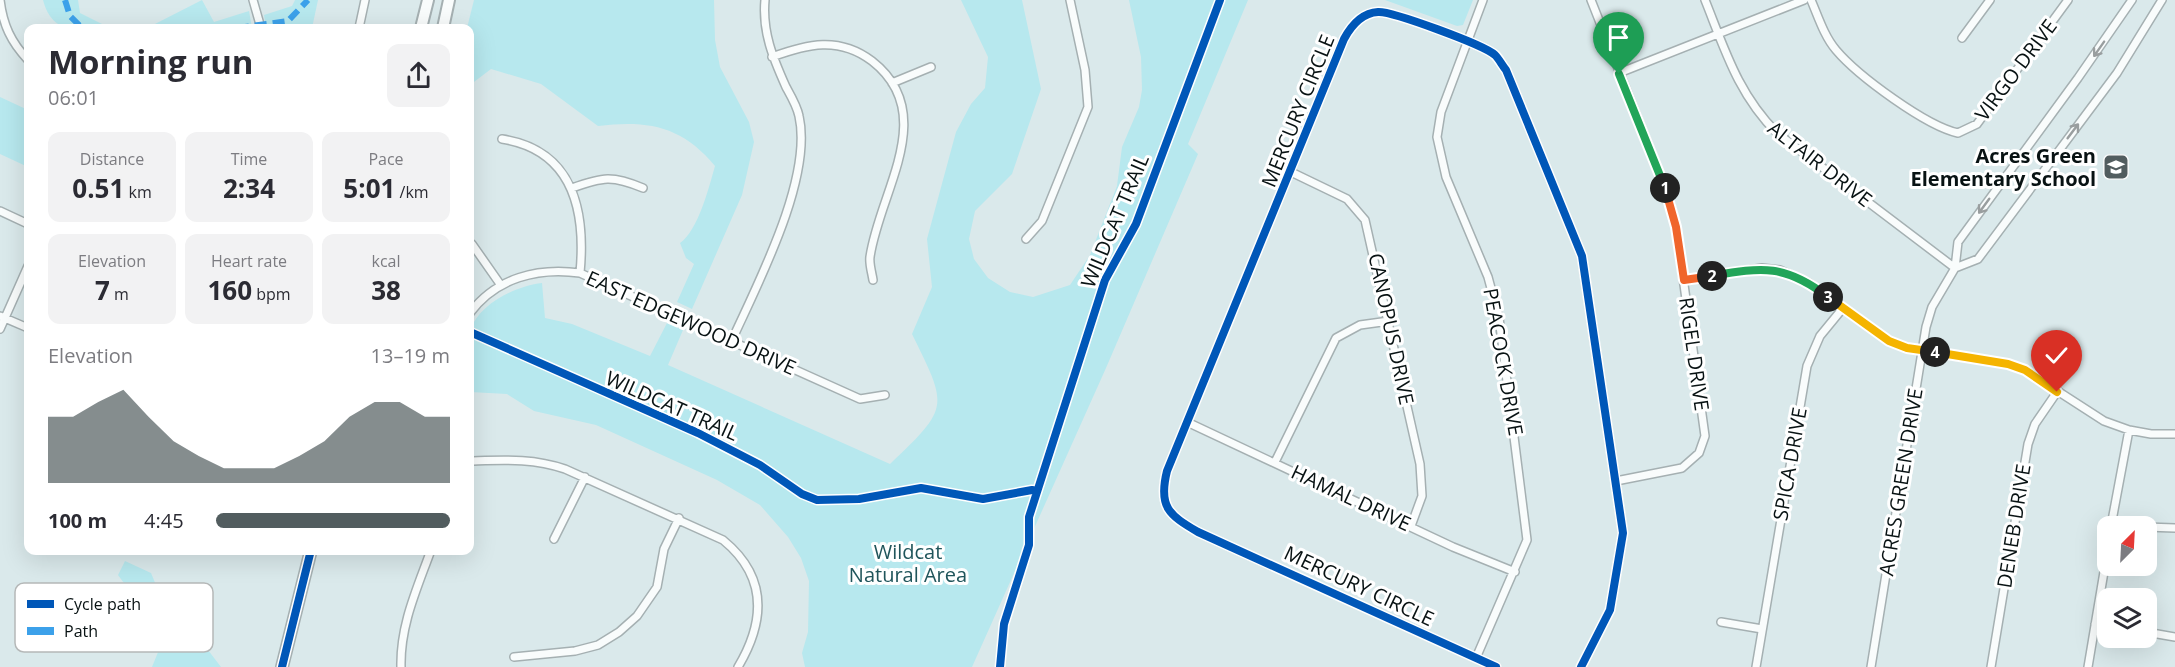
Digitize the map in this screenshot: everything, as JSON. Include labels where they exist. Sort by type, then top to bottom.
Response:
[{"type":"main road","points":[[422,24],[428,0]]},
{"type":"main road","points":[[443,24],[449,0]]},
{"type":"main road","points":[[282,667],[310,555]]},
{"type":"street","points":[[0,0],[6,28],[12,41],[24,55]]},
{"type":"street","points":[[253,0],[260,24]]},
{"type":"street","points":[[360,24],[365,0]]},
{"type":"street","points":[[732,340],[778,235],[803,146],[798,112],[772,57],[765,33],[765,0]]},
{"type":"street","points":[[1026,238],[1042,221],[1088,107],[1085,70],[1070,0]]},
{"type":"street","name":"PEACOCK DRIVE","points":[[1476,658],[1527,540],[1527,525],[1499,318],[1488,277],[1446,177],[1437,137],[1441,112],[1483,0]]},
{"type":"street","name":"RIGEL DRIVE","points":[[1591,0],[1668,195],[1684,280],[1705,436],[1699,453],[1682,468],[1616,481]]},
{"type":"street","name":"ALTAIR DRIVE","points":[[1705,0],[1742,90],[1759,115],[1777,133],[1955,268]]},
{"type":"street","points":[[1619,74],[1804,0]]},
{"type":"street","name":"VIRGO DRIVE","points":[[1811,0],[1835,49],[1853,67],[1932,124],[1958,133],[1977,124],[2068,0]]},
{"type":"street","points":[[1962,38],[1990,0]]},
{"type":"street","name":"ACRES GREEN DRIVE","points":[[1871,667],[1922,350],[1932,307],[1955,268],[1958,242],[2132,0]]},
{"type":"street","points":[[1955,268],[1978,259],[2117,73],[2162,0]]},
{"type":"street","name":"MERCURY CIRCLE","points":[[1496,667],[1198,532],[1174,518],[1163,501],[1163,486],[1187,422],[1344,39],[1358,20],[1377,12],[1389,13],[1466,41],[1494,54],[1506,69],[1582,256],[1623,533],[1610,610],[1581,667]]},
{"type":"street","points":[[772,57],[803,45],[823,44],[845,48],[862,54],[879,67],[892,83],[901,102],[906,125],[902,148],[870,258],[873,280]]},
{"type":"street","points":[[892,83],[931,67]]},
{"type":"street","points":[[502,139],[524,142],[545,155],[572,188],[582,228],[580,273]]},
{"type":"street","name":"CANOPUS DRIVE","points":[[1291,172],[1347,198],[1365,220],[1389,321],[1422,481],[1418,510],[1411,526]]},
{"type":"street","points":[[572,188],[604,177],[619,178],[643,188]]},
{"type":"street","points":[[0,211],[24,222]]},
{"type":"street","points":[[474,247],[500,284]]},
{"type":"street","points":[[1684,280],[1762,268],[1780,270],[1809,283],[1889,341],[1907,348],[2008,364],[2025,370],[2104,421],[2129,430],[2151,434],[2175,434]]},
{"type":"street","name":"EAST EDGEWOOD DRIVE","points":[[474,309],[500,284],[520,276],[544,272],[580,273],[860,399],[885,395]]},
{"type":"street","points":[[0,329],[3,317],[24,274]]},
{"type":"street","name":"SPICA DRIVE","points":[[1756,667],[1807,366],[1821,336],[1843,308]]},
{"type":"street","points":[[3,317],[24,326]]},
{"type":"street","points":[[1275,462],[1336,338],[1360,325],[1389,321]]},
{"type":"street","name":"DENEB DRIVE","points":[[1991,667],[2028,444],[2035,424],[2057,392]]},
{"type":"street","name":"HAMAL DRIVE","points":[[1187,422],[1515,572]]},
{"type":"street","points":[[2113,516],[2129,430]]},
{"type":"street","points":[[474,461],[521,459],[542,461],[679,518],[723,540],[738,552],[756,585],[759,603],[754,630],[738,667]]},
{"type":"street","points":[[554,539],[585,477]]},
{"type":"street","points":[[514,657],[575,651],[598,645],[619,632],[637,616],[657,587],[664,549],[679,518]]},
{"type":"street","points":[[2157,527],[2175,528]]},
{"type":"street","points":[[401,667],[400,646],[406,619],[429,555]]},
{"type":"street","points":[[2088,667],[2103,576]]},
{"type":"street","points":[[1721,622],[1762,629]]},
{"type":"street","points":[[2157,634],[2175,637]]},
{"type":"green space","points":[[43,0],[78,0],[80,13],[102,24],[59,24],[47,12]]},
{"type":"green space","points":[[202,0],[214,22],[249,11],[251,24],[155,24]]},
{"type":"green space","points":[[295,0],[318,0],[313,24],[265,24],[264,15],[292,6]]},
{"type":"green space","points":[[474,0],[714,0],[715,40],[720,67],[749,122],[754,142],[742,195],[692,309],[677,302],[694,264],[686,258],[680,243],[697,219],[715,166],[690,142],[663,129],[633,124],[598,126],[541,84],[491,69],[474,82],[474,24],[468,24]]},
{"type":"green space","name":"Wildcat Natural Area","points":[[961,0],[1022,0],[1041,89],[1012,174],[975,211],[969,239],[974,259],[988,278],[1010,292],[1033,297],[1070,285],[1090,255],[1117,186],[1122,147],[1139,107],[1142,90],[1141,57],[1129,0],[1248,0],[1188,144],[1198,154],[1106,368],[972,667],[805,667],[802,653],[808,632],[809,581],[801,558],[788,537],[760,505],[717,480],[596,425],[534,411],[507,394],[474,392],[474,322],[490,304],[510,292],[542,283],[545,318],[572,324],[650,356],[667,323],[683,330],[668,365],[890,464],[924,430],[933,417],[937,405],[937,392],[932,377],[912,334],[932,287],[927,239],[956,132],[971,104],[985,88],[988,57]]},
{"type":"green space","points":[[1385,0],[1473,0],[1463,25],[1457,26]]},
{"type":"green space","points":[[0,97],[24,108],[24,165],[0,154]]},
{"type":"green space","points":[[125,561],[151,573],[155,583],[124,583],[118,575]]},
{"type":"green space","points":[[158,652],[210,652],[221,667],[152,667]]},
{"type":"marked path","points":[[65,0],[70,16],[78,24]]},
{"type":"marked path","points":[[266,24],[288,21],[308,0]]},
{"type":"cycle path","name":"WILDCAT TRAIL","points":[[1000,667],[1004,624],[1029,545],[1029,517],[1105,280],[1136,224],[1220,0]]},
{"type":"cycle path","points":[[1496,667],[1198,532],[1173,515],[1165,502],[1167,471],[1344,39],[1357,21],[1372,13],[1387,13],[1418,23],[1474,44],[1495,55],[1506,70],[1582,256],[1623,533],[1610,610],[1581,667]]},
{"type":"cycle path","name":"WILDCAT TRAIL","points":[[474,334],[698,433],[760,465],[802,494],[817,500],[859,499],[921,488],[983,499],[1036,491]]},
{"type":"cycle path","points":[[282,667],[310,555]]},
{"type":"place","name":"Acres Green Elementary School","points":[[2116,167]]},
{"type":"route","points":[[1619,74],[1668,195],[1676,227],[1684,280],[1762,268],[1780,270],[1809,283],[1889,341],[1907,348],[2008,364],[2025,370],[2057,392]]}]
